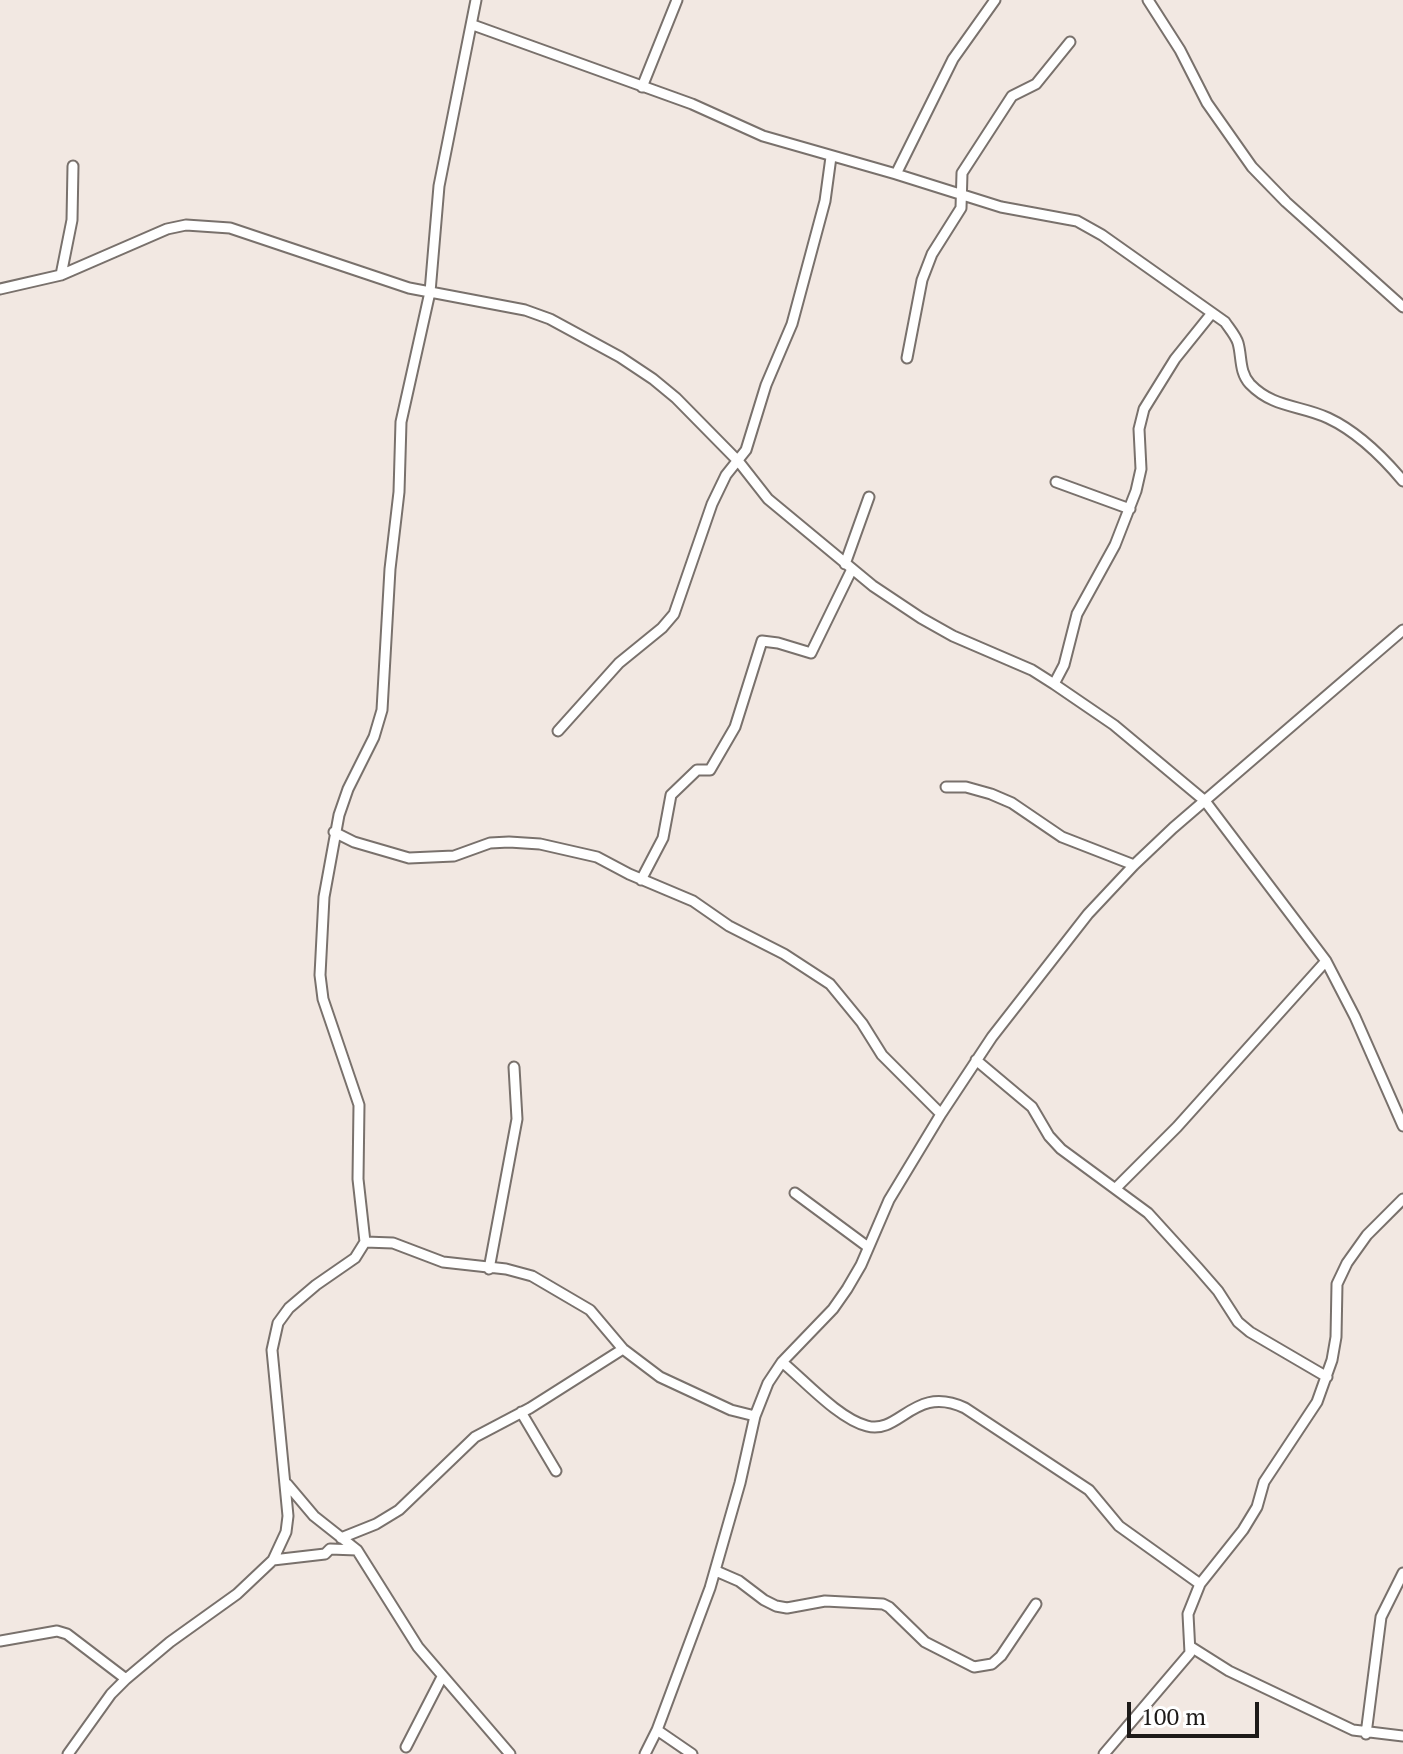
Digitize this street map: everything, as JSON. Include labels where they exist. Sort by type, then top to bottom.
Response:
[{"type":"street","points":[[68,1754],[111,1694],[126,1679],[170,1642],[237,1594],[273,1560],[286,1532],[288,1516],[273,1337],[289,1308],[355,1258],[365,1242],[358,1179],[359,1105],[323,999],[320,975],[324,897],[334,832],[348,789],[380,724],[390,569],[399,492],[401,422],[430,292],[439,186],[476,0]]},
{"type":"street","points":[[642,87],[677,0]]},
{"type":"street","points":[[896,174],[953,59],[995,0]]},
{"type":"street","points":[[1148,0],[1180,50],[1207,103],[1252,167],[1286,202],[1403,307]]},
{"type":"street","points":[[473,25],[692,104],[763,136],[1001,207],[1077,221],[1225,322],[1238,343],[1243,374],[1266,397],[1286,407],[1308,410],[1330,419],[1367,442],[1403,481]]},
{"type":"street","points":[[907,358],[922,280],[932,254],[961,208],[962,173],[1012,96],[1036,84],[1070,42]]},
{"type":"street","points":[[558,731],[619,663],[662,628],[674,614],[712,504],[726,475],[739,462],[752,435],[766,385],[792,324],[821,216],[831,157]]},
{"type":"street","points":[[61,275],[72,220],[73,166]]},
{"type":"street","points":[[0,289],[61,275],[167,229],[186,225],[209,226],[230,228],[344,268],[430,292],[525,310],[580,334],[653,379],[739,462],[768,499],[848,567],[921,618],[953,636],[1032,670],[1054,684],[1114,725],[1205,801],[1326,961],[1355,1017],[1403,1126]]},
{"type":"street","points":[[1054,684],[1064,665],[1077,614],[1115,545],[1130,509],[1141,469],[1139,429],[1144,409],[1175,359],[1212,313]]},
{"type":"street","points":[[1056,482],[1130,509]]},
{"type":"street","points":[[641,880],[663,838],[671,795],[697,770],[710,770],[735,727],[762,641],[811,653],[848,567],[869,497]]},
{"type":"street","points":[[645,1754],[657,1730],[716,1571],[755,1416],[768,1383],[782,1362],[833,1309],[861,1265],[889,1200],[976,1060],[1040,973],[1088,914],[1134,865],[1403,630]]},
{"type":"street","points":[[946,787],[966,787],[991,794],[1012,803],[1062,837],[1134,865]]},
{"type":"street","points":[[334,832],[354,842],[409,858],[454,856],[490,843],[540,844],[597,857],[641,880],[693,901],[729,926],[784,954],[830,984],[862,1023],[882,1055],[941,1114]]},
{"type":"street","points":[[1116,1188],[1177,1127],[1326,961]]},
{"type":"street","points":[[976,1060],[1032,1107],[1049,1136],[1061,1149],[1134,1201],[1165,1230],[1218,1291],[1238,1322],[1327,1377]]},
{"type":"street","points":[[489,1269],[517,1119],[514,1067]]},
{"type":"street","points":[[795,1193],[868,1247]]},
{"type":"street","points":[[1104,1754],[1185,1660],[1191,1647],[1188,1614],[1200,1584],[1243,1530],[1257,1507],[1264,1482],[1317,1402],[1327,1377],[1336,1337],[1337,1284],[1347,1263],[1367,1235],[1403,1199]]},
{"type":"street","points":[[365,1242],[393,1243],[443,1262],[520,1271],[577,1300],[590,1310],[623,1349],[660,1377],[731,1410],[755,1416]]},
{"type":"street","points":[[341,1538],[376,1524],[399,1510],[475,1437],[623,1349]]},
{"type":"street","points":[[782,1362],[851,1420],[866,1426],[876,1428],[884,1425],[929,1401],[944,1401],[965,1408],[1089,1490],[1119,1526],[1200,1584]]},
{"type":"street","points":[[521,1412],[556,1471]]},
{"type":"street","points":[[286,1483],[314,1516],[357,1550],[418,1647],[510,1754]]},
{"type":"street","points":[[273,1560],[325,1554],[330,1549],[357,1550]]},
{"type":"street","points":[[716,1571],[739,1581],[776,1606],[787,1608],[825,1601],[883,1604],[925,1642],[974,1667],[992,1664],[1001,1656],[1036,1604]]},
{"type":"street","points":[[1366,1734],[1381,1617],[1403,1573]]},
{"type":"street","points":[[0,1641],[57,1631],[67,1634],[126,1679]]},
{"type":"street","points":[[1191,1647],[1229,1671],[1332,1721],[1366,1734],[1403,1736]]},
{"type":"street","points":[[406,1747],[442,1677]]},
{"type":"street","points":[[657,1730],[692,1754]]}]
